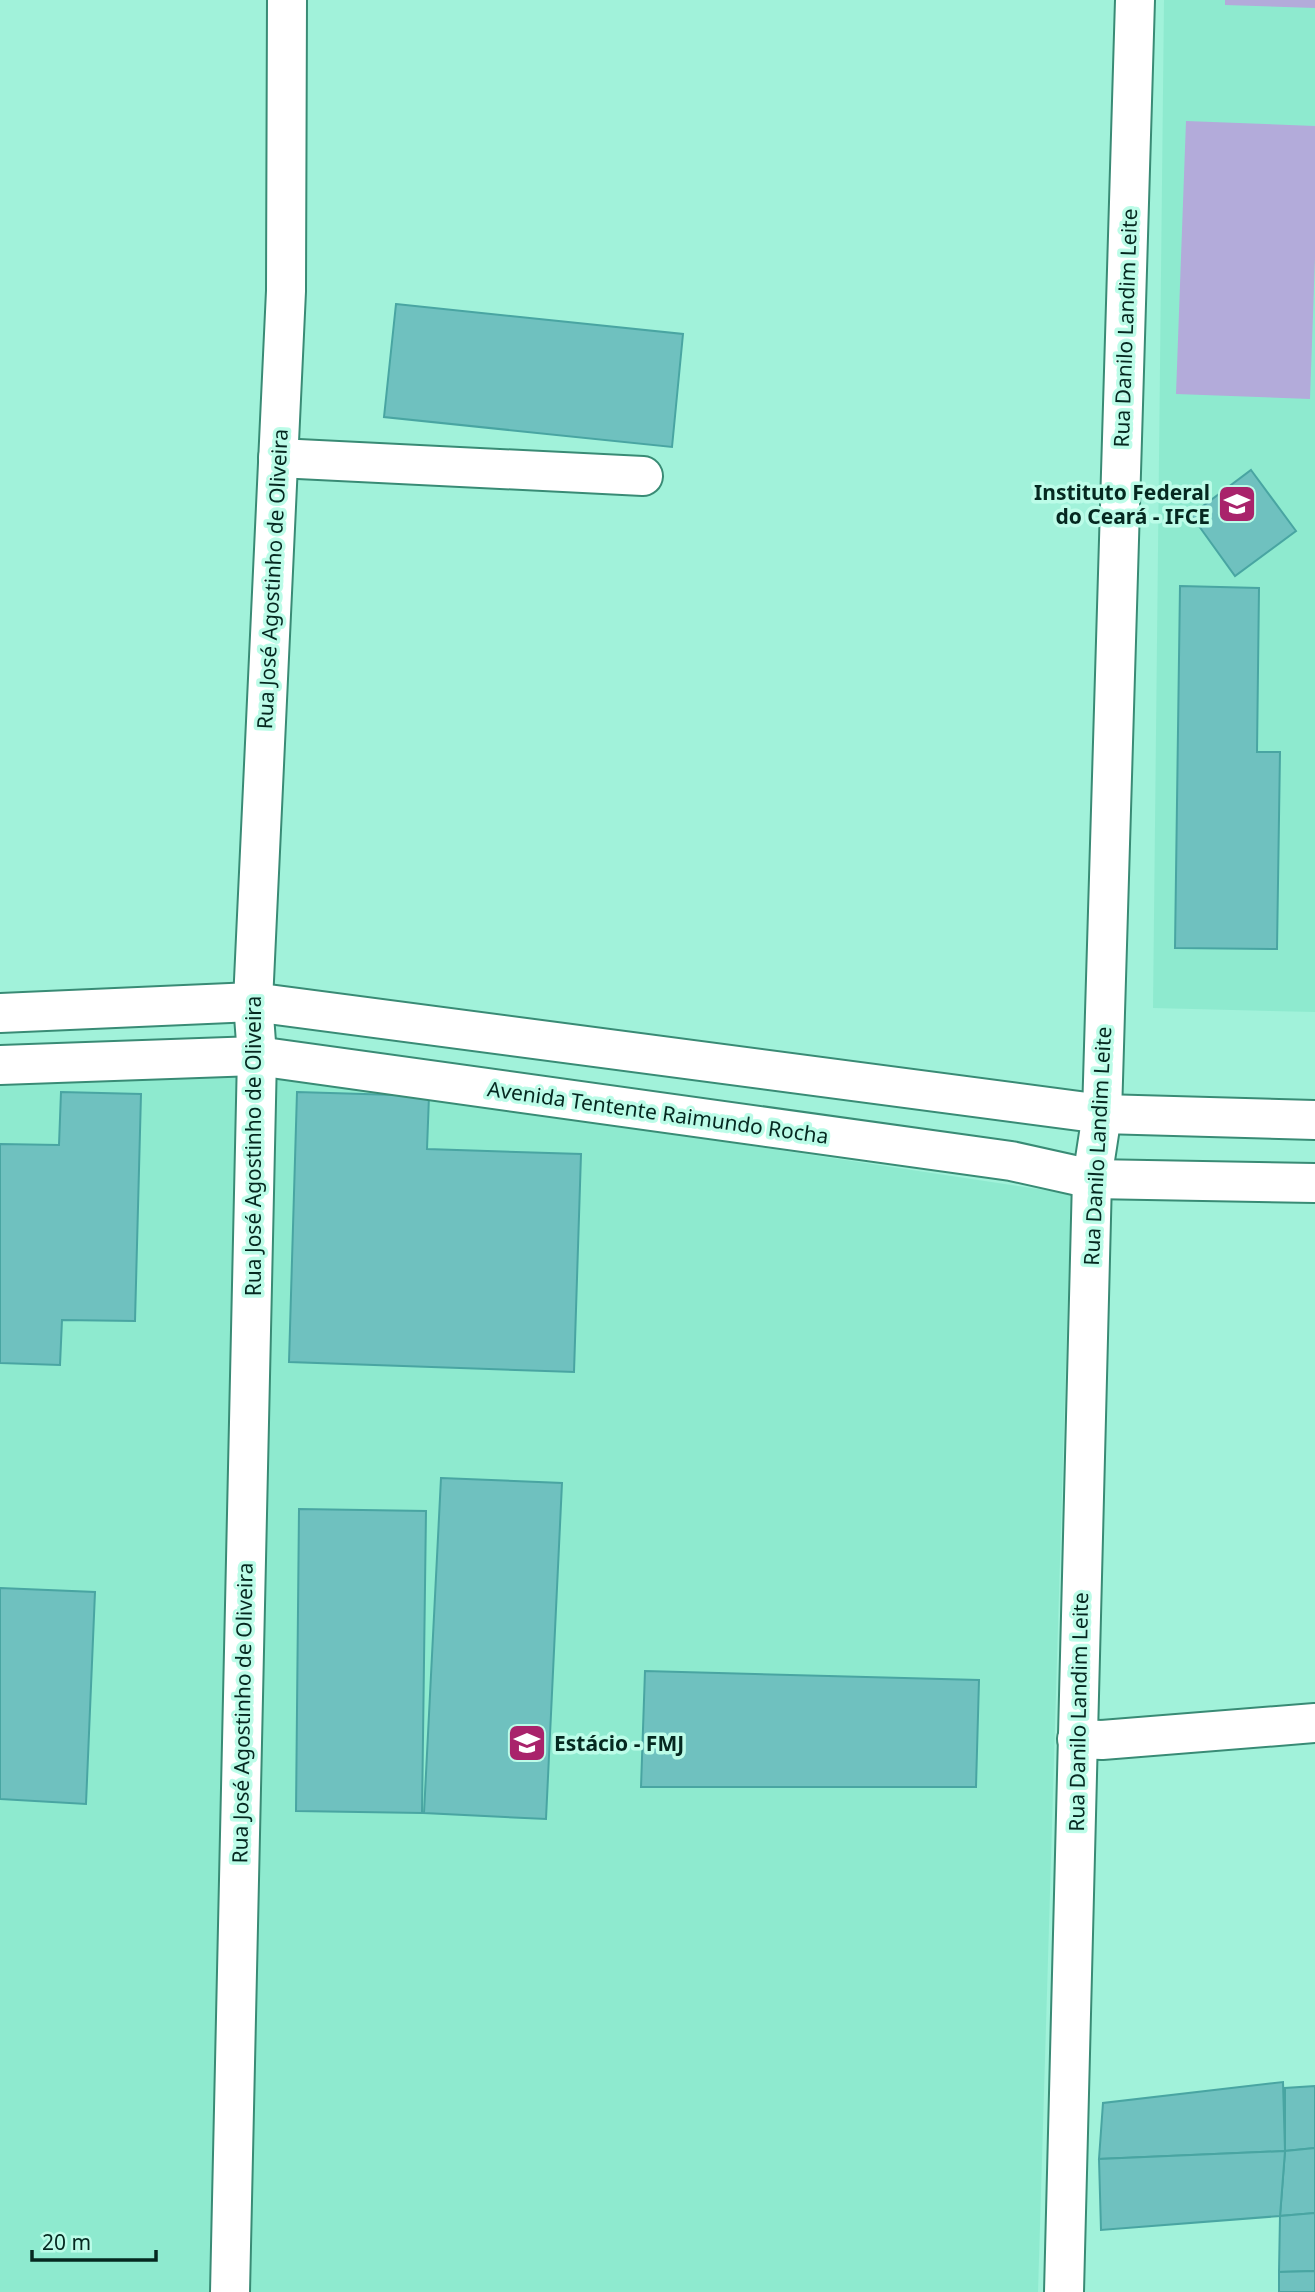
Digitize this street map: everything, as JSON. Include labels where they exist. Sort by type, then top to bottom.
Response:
[{"type":"street","name":"Rua José Agostinho de Oliveira","points":[[230,2292],[257,1056],[253,1002],[286,291],[287,0]]},
{"type":"street","name":"Rua Danilo Landim Leite","points":[[1064,2292],[1092,1179],[1102,1114],[1135,0]]},
{"type":"street","points":[[278,458],[643,476]]},
{"type":"street","points":[[0,1013],[253,1002],[1102,1114],[1315,1120]]},
{"type":"street","name":"Avenida Tentente Raimundo Rocha","points":[[0,1065],[257,1056],[1011,1161],[1092,1179],[1315,1183]]},
{"type":"street","points":[[1077,1739],[1102,1740],[1315,1723]]},
{"type":"shaded area","name":"Instituto Federal do Ceará - IFCE","points":[[1164,0],[1315,0],[1315,1012],[1153,1008]]},
{"type":"shaded area","points":[[1225,0],[1315,0],[1315,8],[1225,5]]},
{"type":"shaded area","points":[[1186,121],[1315,126],[1315,258],[1310,399],[1176,394]]},
{"type":"shaded area","name":"Estácio - FMJ","points":[[255,1071],[1071,1194],[1038,2292],[0,2292],[0,1085]]},
{"type":"building","points":[[396,304],[683,334],[672,447],[384,417]]},
{"type":"building","points":[[1251,470],[1296,531],[1235,576],[1191,515]]},
{"type":"building","points":[[1180,586],[1259,588],[1257,752],[1280,752],[1277,949],[1175,948]]},
{"type":"building","points":[[61,1092],[141,1094],[135,1321],[62,1320],[60,1365],[0,1363],[0,1144],[59,1145]]},
{"type":"building","points":[[297,1092],[429,1096],[427,1149],[581,1154],[574,1372],[289,1362]]},
{"type":"building","points":[[441,1478],[562,1483],[546,1819],[424,1813]]},
{"type":"building","points":[[299,1509],[426,1511],[422,1813],[296,1811]]},
{"type":"building","points":[[0,1588],[95,1592],[86,1804],[0,1799]]},
{"type":"building","points":[[645,1671],[979,1680],[976,1787],[641,1787]]},
{"type":"building","points":[[1283,2082],[1285,2151],[1099,2159],[1103,2103]]},
{"type":"building","points":[[1315,2086],[1315,2148],[1285,2151],[1285,2088]]},
{"type":"building","points":[[1315,2148],[1315,2213],[1280,2216],[1285,2151]]},
{"type":"building","points":[[1285,2151],[1280,2216],[1101,2230],[1099,2159]]},
{"type":"building","points":[[1315,2213],[1315,2271],[1279,2272],[1280,2216]]},
{"type":"building","points":[[1315,2271],[1315,2292],[1279,2292],[1279,2272]]},
{"type":"place","name":"Instituto Federal do Ceará - IFCE","points":[[1237,504]]},
{"type":"place","name":"Estácio - FMJ","points":[[527,1743]]}]
